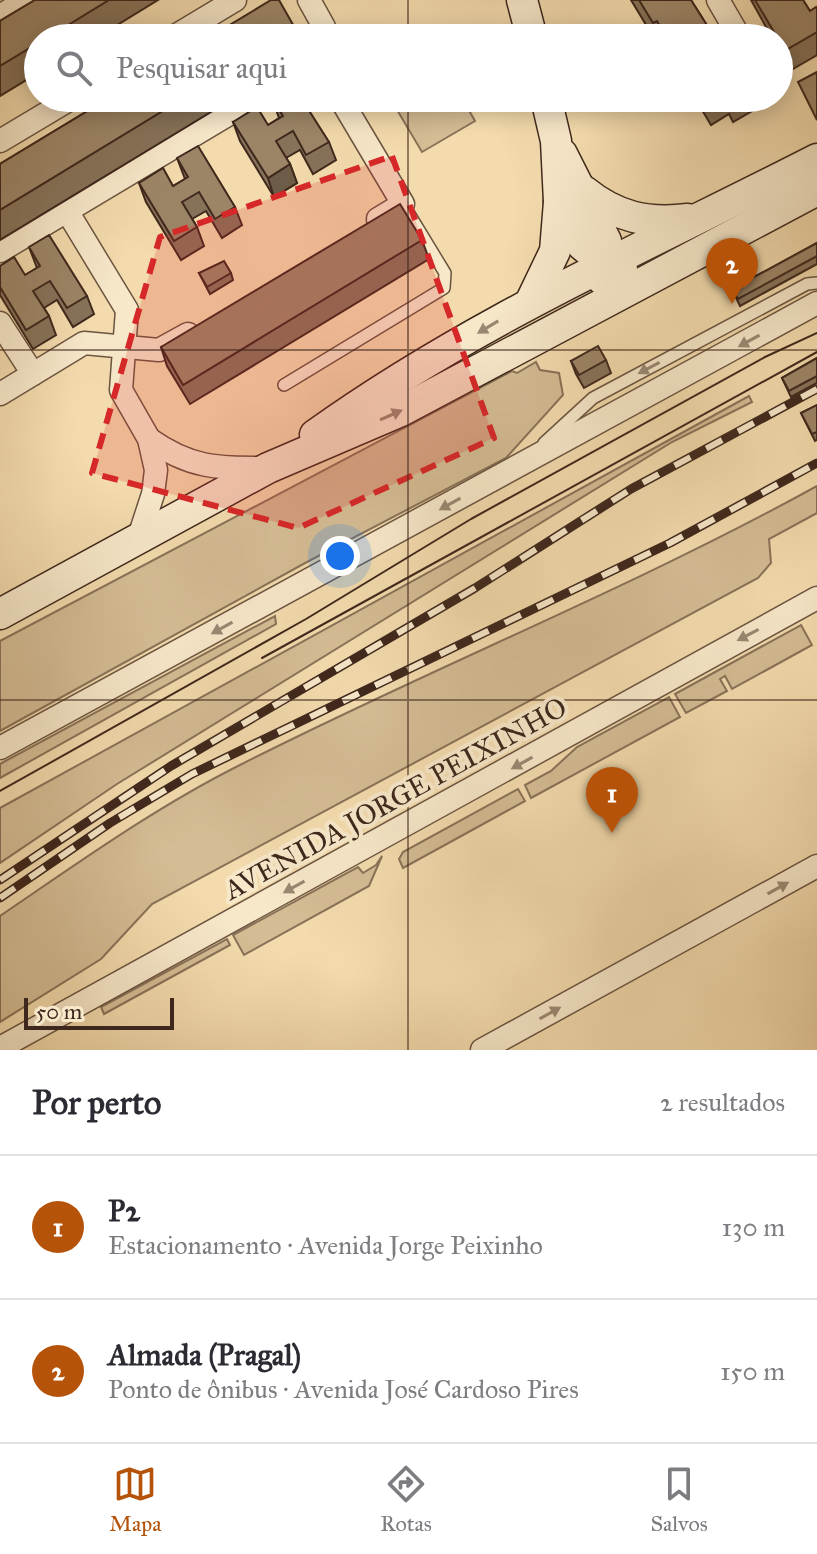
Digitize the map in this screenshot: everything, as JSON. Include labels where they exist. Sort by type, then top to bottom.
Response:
[{"type":"main road","points":[[522,0],[528,24]]},
{"type":"main road","points":[[549,112],[582,245],[606,265],[638,273],[663,272]]},
{"type":"main road","points":[[268,468],[384,385],[531,301],[817,159]]},
{"type":"main road","points":[[0,614],[268,468],[401,411],[817,190]]},
{"type":"main road","points":[[569,194],[622,216],[648,221],[701,217]]},
{"type":"main road","points":[[531,301],[555,251],[569,194]]},
{"type":"main road","points":[[594,306],[606,265]]},
{"type":"street","points":[[0,16],[26,0]]},
{"type":"street","points":[[195,24],[235,0]]},
{"type":"street","points":[[309,0],[322,24]]},
{"type":"street","points":[[718,0],[732,24]]},
{"type":"street","points":[[0,141],[49,112]]},
{"type":"street","points":[[0,251],[233,112]]},
{"type":"street","points":[[348,112],[403,204],[362,229]]},
{"type":"street","points":[[67,211],[126,307],[121,390],[149,439],[156,470],[153,494],[138,540]]},
{"type":"street","points":[[0,748],[817,303]]},
{"type":"street","points":[[0,323],[33,374]]},
{"type":"street","points":[[0,394],[84,343],[159,350],[202,325]]},
{"type":"street","points":[[149,439],[173,456],[192,464],[268,468]]},
{"type":"street","name":"AVENIDA JORGE PEIXINHO","points":[[0,1048],[817,598]]},
{"type":"street","points":[[482,1050],[817,866]]},
{"type":"lane","points":[[284,385],[444,288],[445,273],[403,204]]},
{"type":"lane","points":[[519,466],[593,398],[807,284],[817,283]]},
{"type":"highlighted area","points":[[392,156],[494,438],[298,528],[92,473],[160,237]]},
{"type":"shaded area","points":[[398,112],[470,112],[475,121],[422,152]]},
{"type":"shaded area","points":[[536,362],[540,370],[559,373],[563,395],[506,458],[307,562],[0,731],[0,641],[512,371],[517,373]]},
{"type":"shaded area","points":[[749,396],[752,402],[672,442],[117,784],[0,863],[0,808]]},
{"type":"shaded area","points":[[817,486],[817,513],[769,539],[771,563],[758,578],[152,904],[101,959],[0,1022],[0,916],[118,836],[240,765],[603,594]]},
{"type":"shaded area","points":[[275,616],[276,624],[0,778],[0,764]]},
{"type":"shaded area","points":[[801,625],[812,645],[732,689],[725,676],[720,679],[727,691],[686,713],[675,694]]},
{"type":"shaded area","points":[[669,697],[680,717],[531,798],[525,785],[551,771],[577,747]]},
{"type":"shaded area","points":[[518,789],[525,801],[403,868],[399,859],[403,852]]},
{"type":"shaded area","points":[[382,856],[369,886],[244,955],[233,935],[358,867],[363,873],[376,865]]},
{"type":"shaded area","points":[[227,939],[230,945],[104,1014],[101,1007]]},
{"type":"building","points":[[35,0],[109,0],[70,24],[24,24],[24,51],[0,66],[0,21]]},
{"type":"building","points":[[271,0],[279,0],[293,24],[231,24]]},
{"type":"building","points":[[639,0],[691,0],[706,24],[659,24],[657,21],[653,23]]},
{"type":"building","points":[[755,0],[803,0],[810,11],[817,9],[817,32],[793,46],[793,24],[769,24]]},
{"type":"building","points":[[817,72],[817,120],[798,82]]},
{"type":"building","points":[[86,112],[161,112],[0,210],[0,164]]},
{"type":"building","points":[[249,112],[260,112],[268,125],[283,116],[281,112],[310,112],[329,142],[306,155],[293,131],[276,141],[290,164],[268,178],[233,122]]},
{"type":"building","points":[[198,146],[235,207],[215,219],[199,192],[182,202],[197,227],[174,241],[139,183],[163,168],[173,186],[188,177],[177,158]]},
{"type":"building","points":[[400,204],[422,240],[183,385],[161,347]]},
{"type":"building","points":[[49,235],[87,296],[67,308],[50,281],[33,291],[49,316],[26,330],[0,287],[0,266],[14,257],[25,275],[40,266],[29,247]]},
{"type":"building","points":[[817,243],[817,256],[738,299],[732,289]]},
{"type":"building","points":[[224,261],[231,273],[207,287],[199,273]]},
{"type":"building","points":[[598,346],[606,360],[579,375],[571,361]]},
{"type":"building","points":[[817,358],[817,376],[789,391],[782,378]]},
{"type":"building","points":[[817,405],[817,432],[812,434],[801,413]]},
{"type":"tram line","points":[[0,791],[306,619],[471,519],[765,357],[817,333]]},
{"type":"tram line","points":[[262,658],[817,352]]},
{"type":"railway","points":[[0,880],[171,766],[475,588],[631,489],[817,389]]},
{"type":"railway","points":[[0,898],[110,823],[192,774],[670,543],[817,463]]},
{"type":"place","name":"Almada (Pragal)","points":[[732,304]]},
{"type":"place","name":"P2","points":[[612,833]]}]
